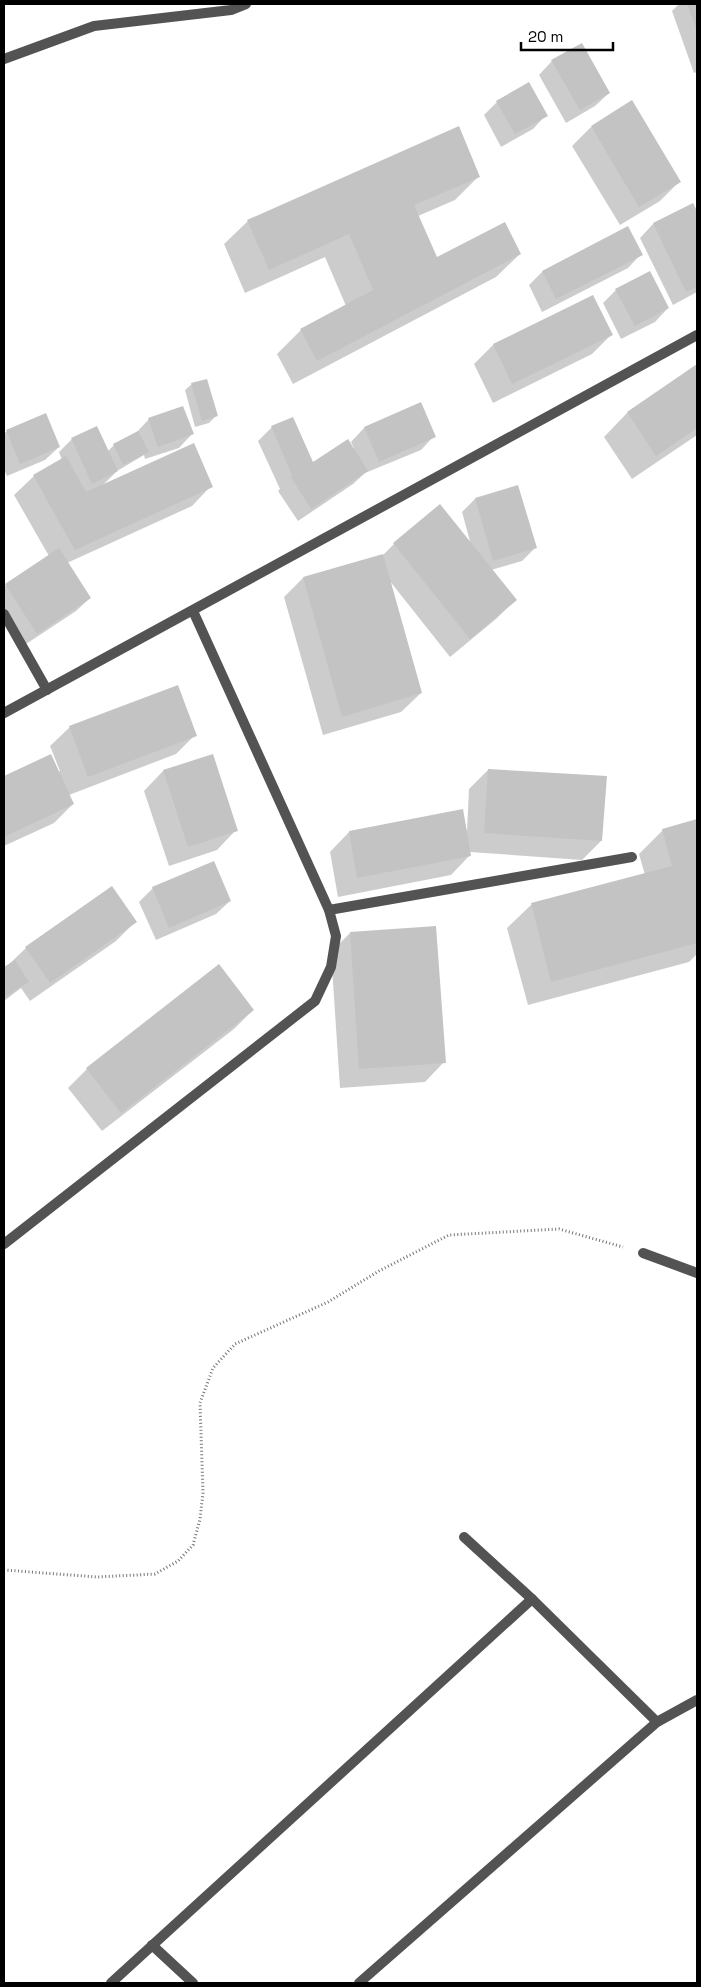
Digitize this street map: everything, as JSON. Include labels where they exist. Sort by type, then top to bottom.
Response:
[{"type":"street","points":[[4,59],[94,26],[230,10],[246,4]]},
{"type":"street","points":[[4,713],[697,334]]},
{"type":"street","points":[[4,1244],[315,1001],[331,967],[336,936],[329,910],[193,611]]},
{"type":"street","points":[[4,614],[47,690]]},
{"type":"street","points":[[329,910],[632,857]]},
{"type":"street","points":[[643,1253],[697,1274]]},
{"type":"street","points":[[464,1537],[532,1599],[657,1722]]},
{"type":"street","points":[[111,1983],[532,1599]]},
{"type":"street","points":[[359,1983],[657,1722],[697,1700]]},
{"type":"street","points":[[152,1945],[193,1983]]},
{"type":"path","points":[[4,1570],[97,1577],[155,1574],[178,1561],[193,1545],[200,1519],[203,1493],[200,1403],[213,1368],[235,1344],[328,1302],[380,1271],[449,1235],[559,1229],[643,1253]]},
{"type":"building","points":[[687,4],[697,4],[697,31]]},
{"type":"building","points":[[582,43],[610,93],[580,110],[551,60]]},
{"type":"building","points":[[529,82],[548,116],[515,134],[496,101]]},
{"type":"building","points":[[632,100],[681,182],[639,207],[591,126]]},
{"type":"building","points":[[459,126],[480,177],[414,205],[437,257],[505,222],[521,254],[317,361],[300,329],[373,290],[349,234],[269,270],[247,220]]},
{"type":"building","points":[[693,203],[697,211],[697,287],[686,292],[653,223]]},
{"type":"building","points":[[628,226],[643,255],[556,299],[542,271]]},
{"type":"building","points":[[650,271],[669,308],[635,326],[615,289]]},
{"type":"building","points":[[593,295],[613,335],[512,384],[493,344]]},
{"type":"building","points":[[697,364],[697,428],[656,456],[627,412]]},
{"type":"building","points":[[207,379],[218,416],[202,421],[191,383]]},
{"type":"building","points":[[421,402],[436,437],[379,462],[364,427]]},
{"type":"building","points":[[183,406],[194,434],[158,447],[148,418]]},
{"type":"building","points":[[46,413],[60,447],[20,464],[6,430]]},
{"type":"building","points":[[293,417],[313,462],[348,439],[368,471],[311,509],[291,477],[292,475],[271,426]]},
{"type":"building","points":[[97,426],[118,471],[92,484],[71,438]]},
{"type":"building","points":[[138,431],[149,452],[123,465],[113,444]]},
{"type":"building","points":[[194,443],[213,487],[75,550],[33,475],[66,456],[86,492]]},
{"type":"building","points":[[518,485],[537,548],[493,561],[475,498]]},
{"type":"building","points":[[440,504],[517,600],[470,639],[393,543]]},
{"type":"building","points":[[59,548],[91,598],[37,634],[5,584]]},
{"type":"building","points":[[383,554],[422,693],[342,717],[303,577]]},
{"type":"building","points":[[178,685],[197,736],[88,777],[69,726]]},
{"type":"building","points":[[51,754],[74,804],[4,837],[4,776]]},
{"type":"building","points":[[213,754],[238,831],[188,847],[163,770]]},
{"type":"building","points":[[488,769],[607,776],[602,841],[484,833]]},
{"type":"building","points":[[463,809],[471,856],[357,878],[349,831]]},
{"type":"building","points":[[697,819],[697,943],[551,982],[531,903],[672,866],[662,829]]},
{"type":"building","points":[[214,861],[231,901],[169,928],[152,887]]},
{"type":"building","points":[[112,886],[137,922],[50,983],[25,947]]},
{"type":"building","points":[[436,926],[446,1063],[359,1069],[350,932]]},
{"type":"building","points":[[15,960],[29,982],[4,998],[4,967]]},
{"type":"building","points":[[219,964],[254,1010],[121,1113],[86,1068]]}]
